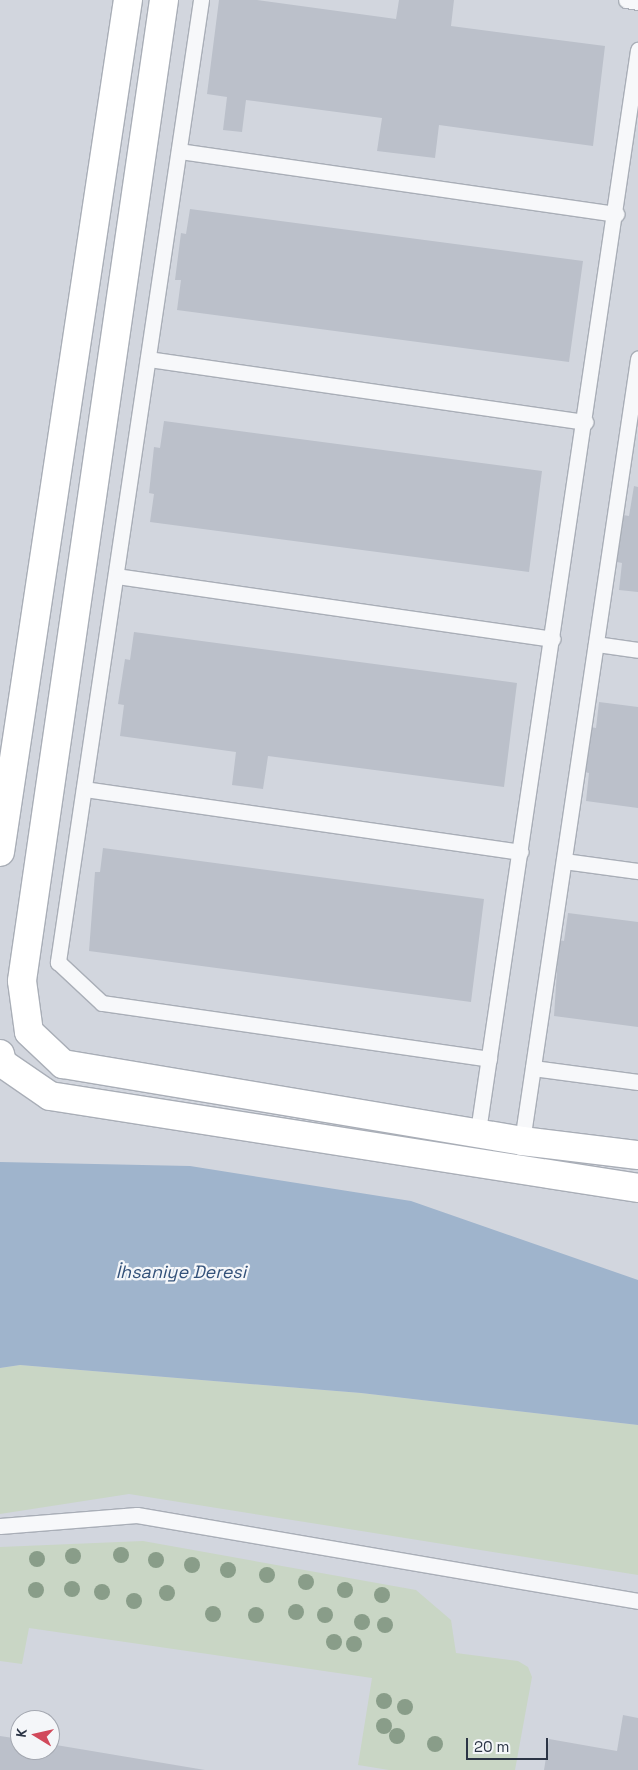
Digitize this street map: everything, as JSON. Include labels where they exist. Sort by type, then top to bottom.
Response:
[{"type":"main road","points":[[0,852],[128,0]]},
{"type":"main road","points":[[164,0],[22,981],[29,1032],[63,1064],[478,1131],[522,1141],[638,1155]]},
{"type":"main road","points":[[0,1054],[2,1062],[50,1096],[638,1188]]},
{"type":"lane","points":[[201,0],[58,962],[102,1003],[489,1059]]},
{"type":"lane","points":[[626,0],[638,2]]},
{"type":"lane","points":[[478,1131],[616,214],[638,50]]},
{"type":"lane","points":[[178,151],[616,214]]},
{"type":"lane","points":[[148,359],[584,422]]},
{"type":"lane","points":[[522,1141],[596,644],[633,431],[638,359]]},
{"type":"lane","points":[[116,576],[552,639]]},
{"type":"lane","points":[[596,644],[638,650]]},
{"type":"lane","points":[[84,789],[520,852]]},
{"type":"lane","points":[[564,861],[638,871]]},
{"type":"lane","points":[[533,1068],[638,1082]]},
{"type":"lane","points":[[0,1526],[137,1515],[638,1602]]},
{"type":"shaded area","points":[[0,0],[638,0],[638,1770],[0,1770]]},
{"type":"green space","points":[[20,1365],[361,1393],[638,1425],[638,1575],[129,1494],[0,1514],[0,1368]]},
{"type":"green space","points":[[143,1541],[416,1590],[451,1620],[456,1653],[518,1661],[528,1667],[532,1677],[515,1770],[389,1770],[358,1765],[372,1678],[29,1628],[22,1664],[0,1661],[0,1547]]},
{"type":"water","name":"İhsaniye Deresi","points":[[0,1162],[190,1166],[411,1201],[638,1280],[638,1425],[361,1393],[20,1365],[0,1368]]},
{"type":"building","points":[[219,0],[257,0],[396,19],[399,0],[454,0],[451,26],[605,46],[593,146],[439,125],[435,158],[377,151],[382,118],[246,100],[242,132],[223,130],[227,97],[207,94]]},
{"type":"building","points":[[190,209],[583,261],[569,362],[177,310],[181,280],[175,280],[181,233],[186,234]]},
{"type":"building","points":[[164,421],[542,471],[529,572],[150,522],[154,494],[149,493],[154,447],[160,448]]},
{"type":"building","points":[[634,486],[638,487],[638,592],[619,590],[622,563],[617,562],[623,515],[629,516]]},
{"type":"building","points":[[134,632],[517,683],[504,787],[268,756],[263,789],[232,785],[236,752],[120,736],[124,705],[118,704],[125,659],[130,660]]},
{"type":"building","points":[[599,702],[638,707],[638,808],[586,801],[589,773],[584,772],[590,727],[596,728]]},
{"type":"building","points":[[103,848],[484,899],[471,1002],[89,951],[95,872],[100,872]]},
{"type":"building","points":[[568,913],[638,922],[638,1027],[554,1016],[559,940],[564,941]]},
{"type":"building","points":[[623,1715],[638,1718],[638,1770],[544,1770],[549,1739],[617,1751]]},
{"type":"building","points":[[0,1736],[10,1738],[10,1760],[60,1760],[60,1746],[205,1770],[0,1770]]}]
